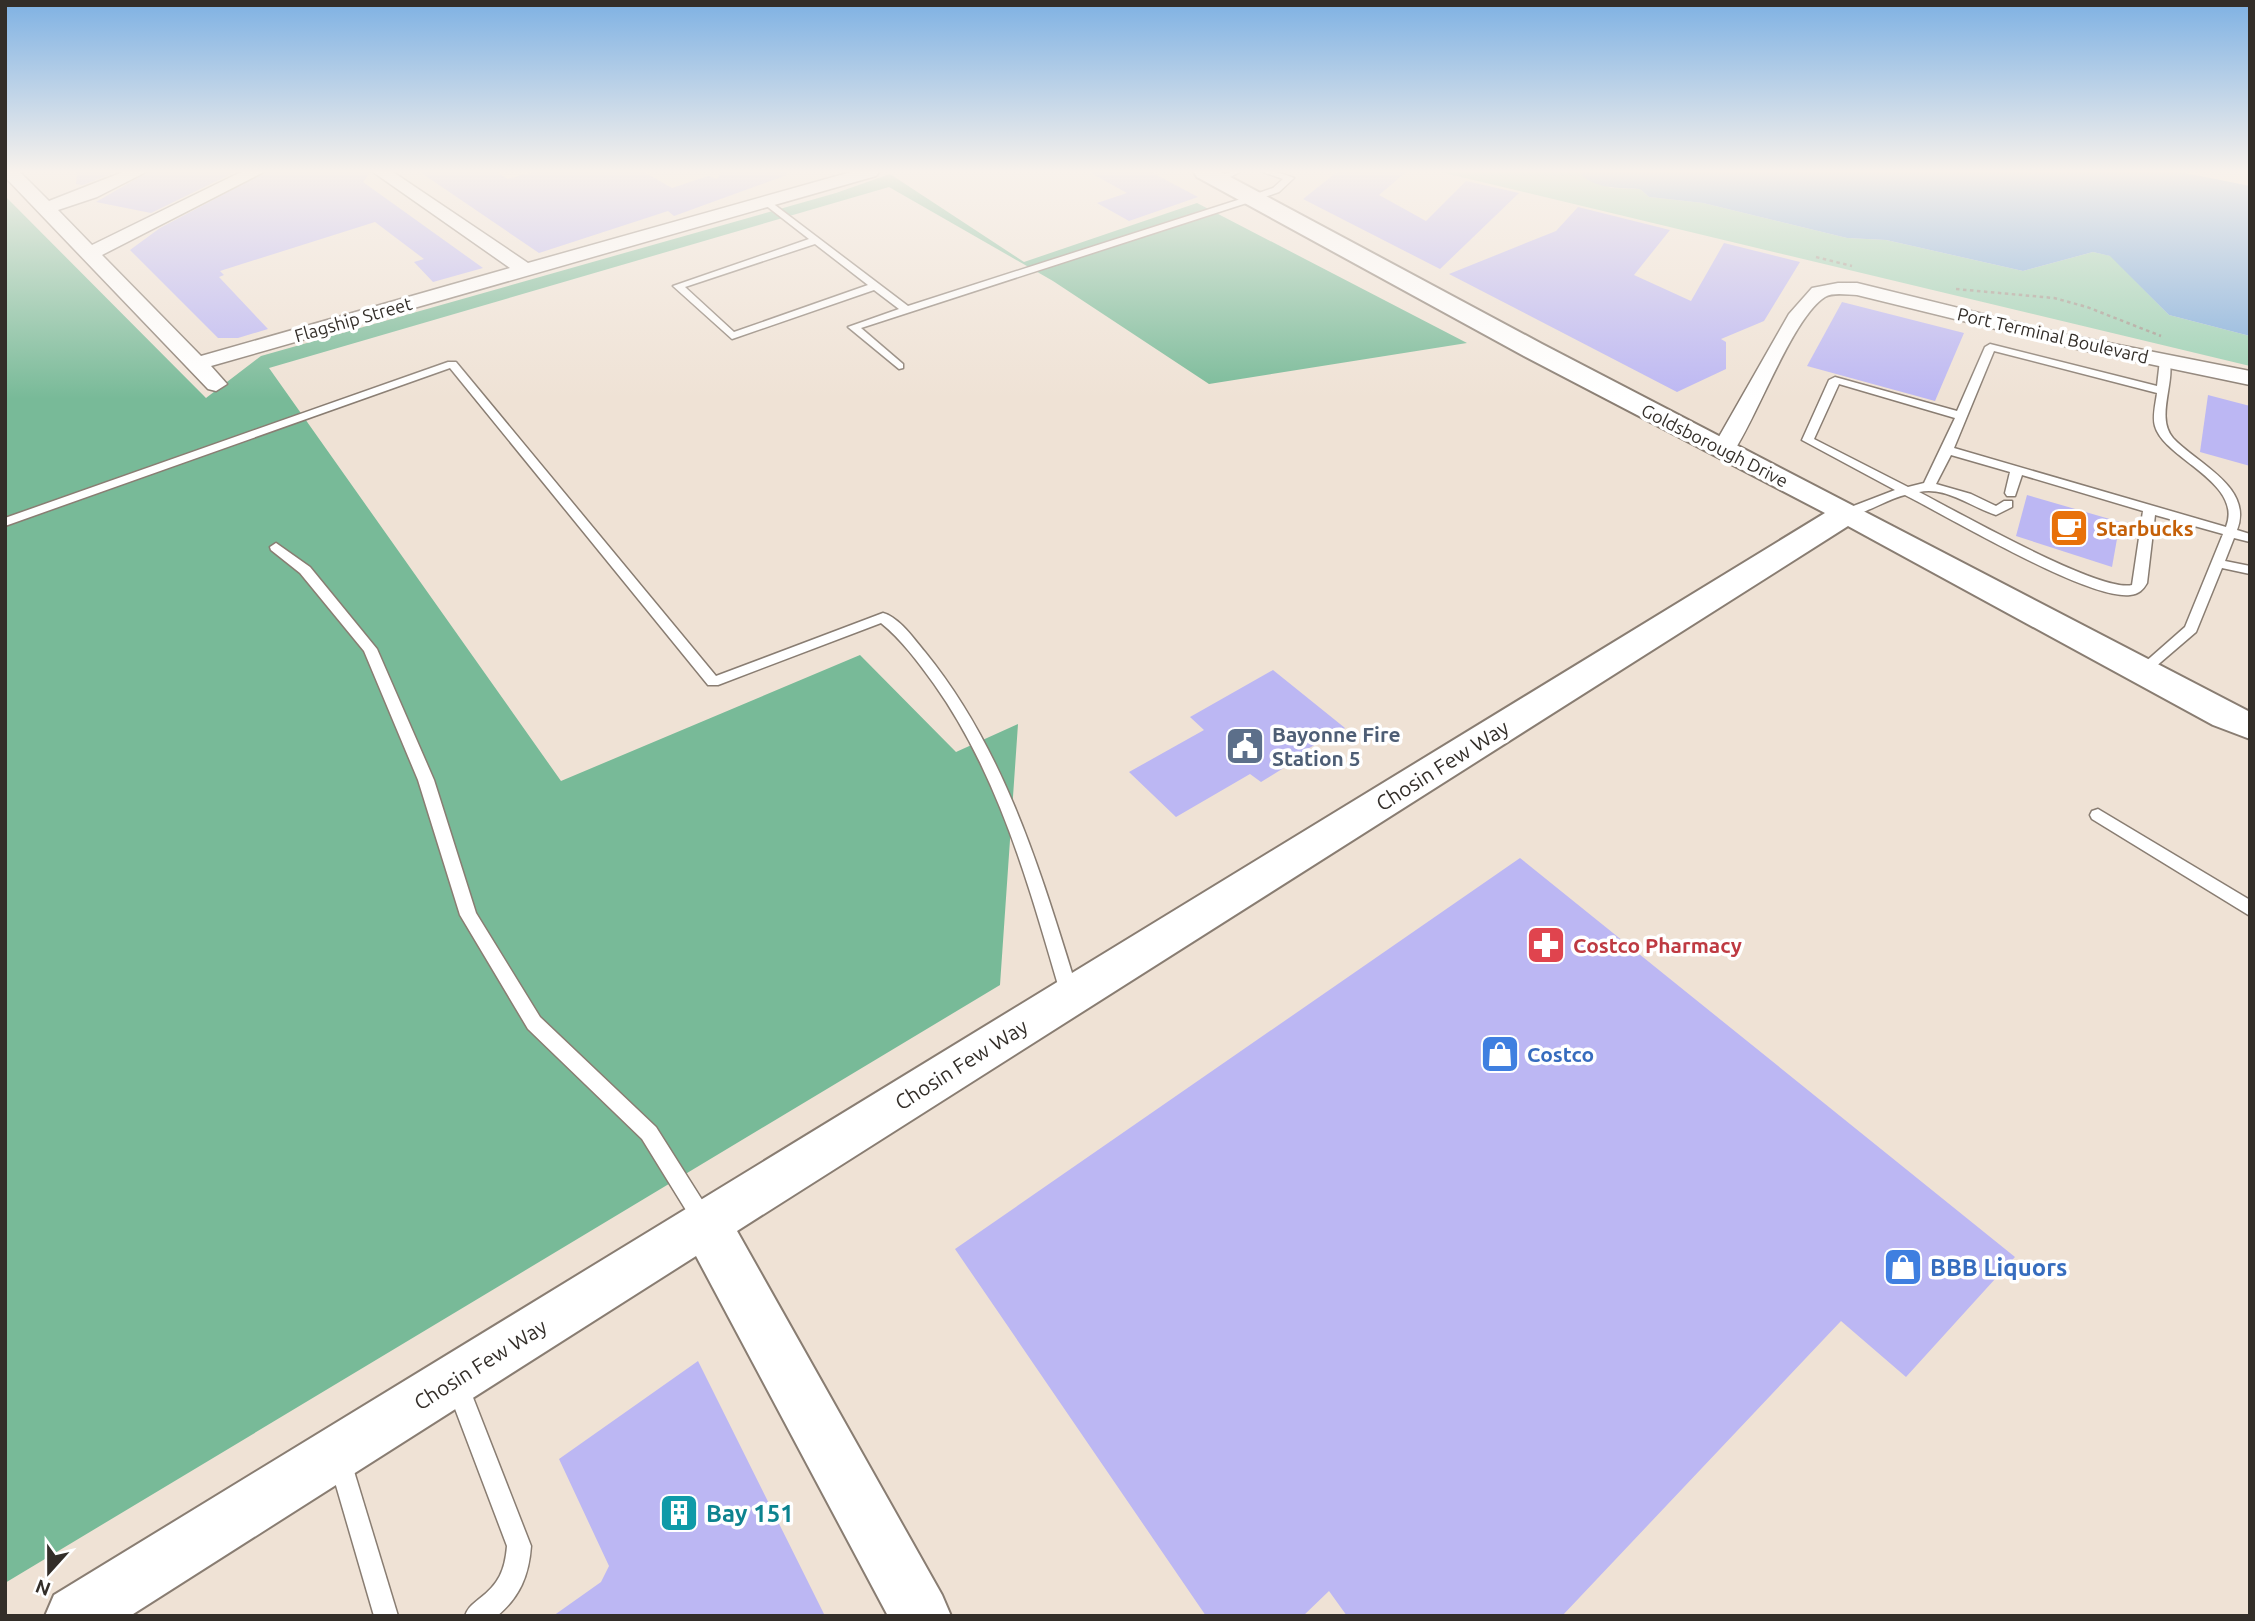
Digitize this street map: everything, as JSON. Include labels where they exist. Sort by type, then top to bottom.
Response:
[{"type":"street","points":[[90,248],[87,249],[199,363],[216,384]]},
{"type":"street","points":[[492,248],[525,270]]},
{"type":"street","name":"Flagship Street","points":[[199,363],[604,248]]},
{"type":"street","name":"Goldsborough Drive","points":[[1344,248],[2242,725]]},
{"type":"street","points":[[1724,449],[1794,323],[1814,297],[1856,278]]},
{"type":"street","name":"Port Terminal Boulevard","points":[[1856,278],[2073,342],[2165,349],[2250,378]]},
{"type":"street","name":"Chosin Few Way","points":[[75,1616],[1847,513]]},
{"type":"street","points":[[705,1223],[921,1616]]},
{"type":"lane","points":[[793,248],[678,286],[732,336],[876,286]]},
{"type":"lane","points":[[826,248],[908,311]]},
{"type":"lane","points":[[899,366],[853,327],[1101,248]]},
{"type":"lane","points":[[1929,486],[1990,347],[2163,391]]},
{"type":"lane","points":[[2142,671],[2191,629],[2220,564],[2235,520],[2231,499],[2204,467],[2169,440],[2160,425],[2165,349]]},
{"type":"lane","points":[[5,522],[452,364],[713,682],[883,617],[901,631],[958,703],[1009,802],[1070,996]]},
{"type":"lane","points":[[1961,416],[1835,380],[1808,440],[2059,569],[2116,590],[2129,591],[2140,583],[2150,508]]},
{"type":"lane","points":[[1947,450],[2250,538]]},
{"type":"lane","points":[[1847,513],[1887,495],[1929,486],[1996,511],[2010,499],[2017,470]]},
{"type":"lane","points":[[276,547],[305,570],[370,649],[426,780],[468,915],[534,1023],[649,1133],[705,1223]]},
{"type":"lane","points":[[2220,564],[2250,570]]},
{"type":"lane","points":[[2098,815],[2250,909]]},
{"type":"lane","points":[[455,1380],[519,1546],[518,1571],[504,1597],[477,1616]]},
{"type":"lane","points":[[338,1452],[386,1616]]},
{"type":"path","points":[[1816,257],[1856,278]]},
{"type":"path","points":[[1950,289],[2054,298],[2087,307],[2165,349]]},
{"type":"green space","points":[[5,248],[56,248],[206,398],[261,356],[643,248],[681,248],[269,368],[561,781],[860,655],[956,752],[1018,724],[1000,985],[5,1583]]},
{"type":"green space","points":[[995,248],[1002,248],[1024,262],[1066,248],[1283,248],[1467,343],[1209,384],[1053,281]]},
{"type":"green space","points":[[1756,248],[1920,248],[2023,271],[2093,252],[2111,256],[2169,315],[2250,336],[2250,366]]},
{"type":"water","points":[[1920,248],[2250,248],[2250,336],[2169,315],[2110,256],[2093,252],[2023,271]]},
{"type":"building","points":[[133,248],[294,248],[220,271],[224,275],[219,277],[268,329],[238,338],[218,338],[130,250]]},
{"type":"building","points":[[409,248],[455,248],[483,268],[433,282],[414,262],[424,259]]},
{"type":"building","points":[[531,248],[555,248],[539,253]]},
{"type":"building","points":[[1398,248],[1462,248],[1440,269]]},
{"type":"building","points":[[1515,248],[1656,248],[1634,275],[1691,301],[1721,248],[1743,248],[1800,262],[1764,321],[1721,339],[1726,342],[1726,369],[1677,392],[1449,274]]},
{"type":"building","points":[[1842,302],[1964,333],[1935,401],[1807,366]]},
{"type":"building","points":[[2208,395],[2250,406],[2250,466],[2200,452]]},
{"type":"building","name":"Starbucks","points":[[2027,495],[2120,522],[2112,567],[2016,536]]},
{"type":"building","name":"Bayonne Fire Station 5","points":[[1273,670],[1345,728],[1286,761],[1290,764],[1261,782],[1250,774],[1176,817],[1129,772],[1204,730],[1190,717]]},
{"type":"building","name":"Costco","points":[[1520,858],[2015,1257],[1906,1377],[1841,1321],[1562,1616],[1347,1616],[1329,1591],[1303,1616],[1206,1616],[955,1249]]},
{"type":"building","name":"Bay 151","points":[[698,1361],[825,1616],[553,1616],[601,1582],[609,1566],[559,1459]]},
{"type":"place","name":"Starbucks","points":[[2069,528]]},
{"type":"place","name":"Bayonne Fire Station 5","points":[[1245,746]]},
{"type":"place","name":"Costco Pharmacy","points":[[1546,945]]},
{"type":"place","name":"Costco","points":[[1500,1054]]},
{"type":"place","name":"BBB Liquors","points":[[1903,1267]]},
{"type":"place","name":"Bay 151","points":[[679,1513]]}]
